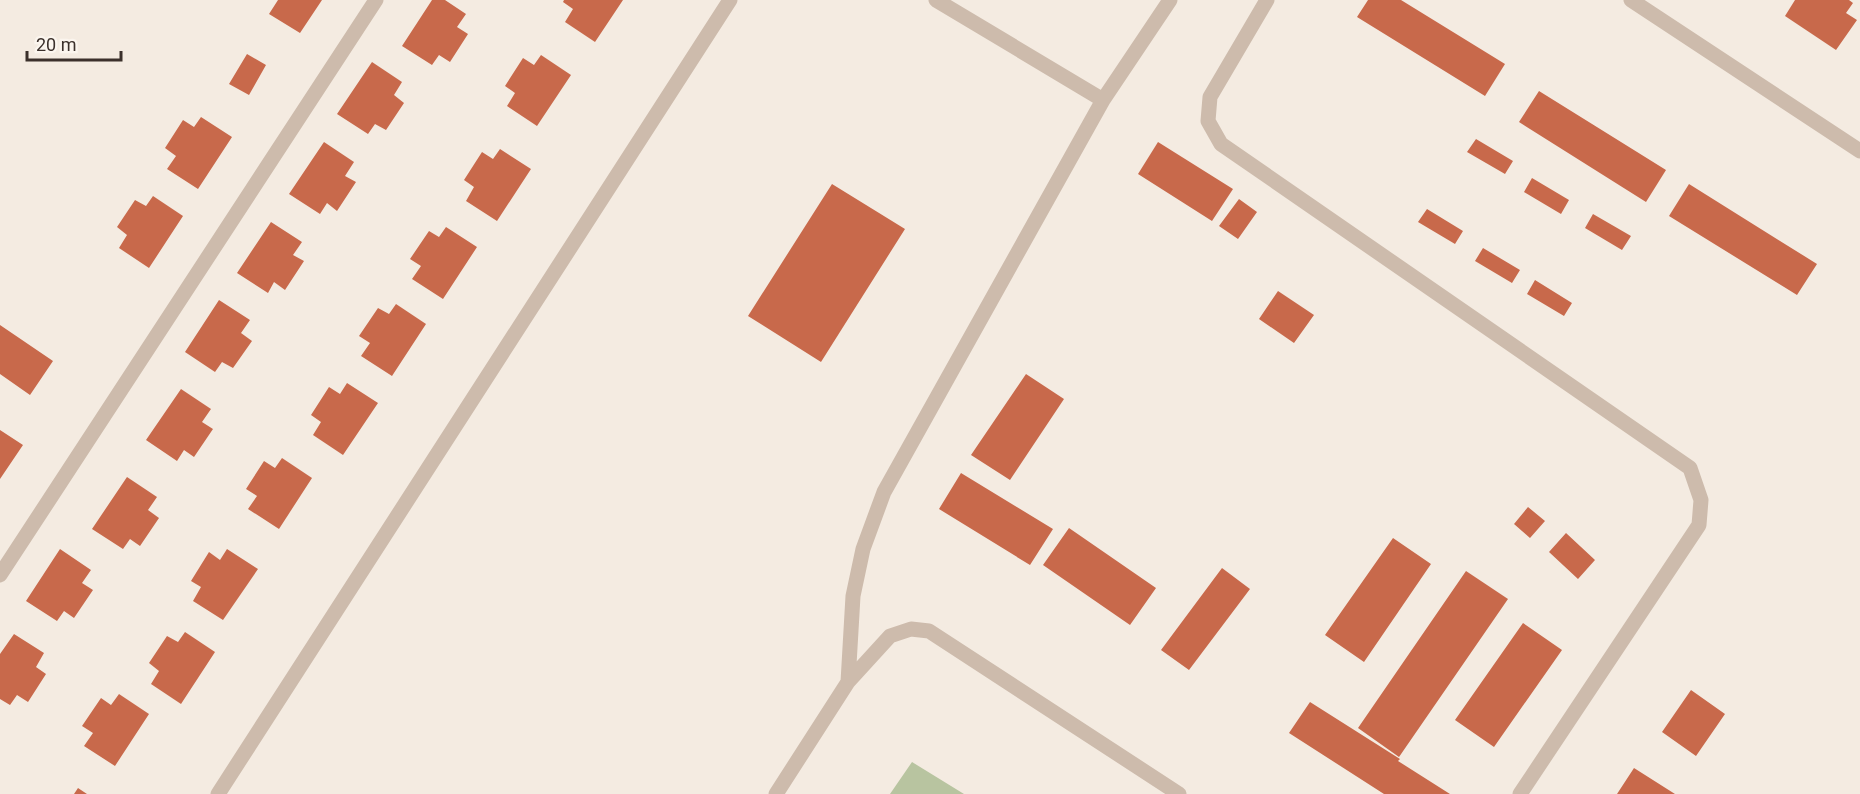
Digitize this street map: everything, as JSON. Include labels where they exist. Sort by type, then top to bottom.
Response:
[{"type":"street","points":[[0,575],[376,0]]},
{"type":"street","points":[[218,794],[730,0]]},
{"type":"street","points":[[936,0],[1104,99]]},
{"type":"street","points":[[848,682],[855,586],[862,549],[884,492],[1104,99],[1170,0]]},
{"type":"street","points":[[1267,0],[1210,97],[1208,121],[1221,144],[1690,468],[1701,500],[1699,525],[1520,794]]},
{"type":"street","points":[[1636,1],[1860,151]]},
{"type":"street","points":[[776,794],[848,682],[890,636],[911,629],[929,631],[1179,794]]},
{"type":"green space","points":[[912,762],[964,794],[890,794]]},
{"type":"building","points":[[278,0],[322,0],[300,33],[269,14]]},
{"type":"building","points":[[432,0],[445,0],[466,14],[457,27],[468,34],[450,62],[439,55],[432,65],[402,46]]},
{"type":"building","points":[[564,0],[623,0],[595,42],[565,22],[573,9],[563,2]]},
{"type":"building","points":[[1368,0],[1401,0],[1505,64],[1485,96],[1357,17]]},
{"type":"building","points":[[1795,0],[1849,0],[1853,3],[1846,13],[1857,20],[1836,50],[1785,16]]},
{"type":"building","points":[[247,54],[266,65],[249,95],[229,84]]},
{"type":"building","points":[[541,55],[571,75],[537,126],[507,106],[515,93],[505,86],[523,58],[534,65]]},
{"type":"building","points":[[372,62],[402,82],[394,95],[404,103],[386,130],[375,124],[368,134],[337,114]]},
{"type":"building","points":[[1539,91],[1666,170],[1646,202],[1519,122]]},
{"type":"building","points":[[201,117],[232,137],[198,189],[167,169],[176,156],[165,148],[183,120],[194,127]]},
{"type":"building","points":[[1476,139],[1513,161],[1505,174],[1467,152]]},
{"type":"building","points":[[324,142],[354,162],[345,176],[356,182],[337,211],[327,203],[320,214],[289,194]]},
{"type":"building","points":[[1158,142],[1233,189],[1212,221],[1138,174]]},
{"type":"building","points":[[500,149],[531,169],[497,221],[466,201],[474,187],[464,180],[482,152],[493,159]]},
{"type":"building","points":[[1532,178],[1569,200],[1561,214],[1524,192]]},
{"type":"building","points":[[832,184],[905,229],[821,362],[748,316]]},
{"type":"building","points":[[1689,184],[1817,264],[1797,295],[1669,216]]},
{"type":"building","points":[[153,196],[183,216],[149,268],[119,248],[127,235],[117,227],[135,200],[146,206]]},
{"type":"building","points":[[1239,199],[1257,212],[1238,239],[1219,226]]},
{"type":"building","points":[[1427,209],[1463,231],[1455,244],[1418,222]]},
{"type":"building","points":[[1593,214],[1631,236],[1622,250],[1585,228]]},
{"type":"building","points":[[271,222],[302,242],[293,255],[304,261],[285,290],[274,282],[268,293],[237,273]]},
{"type":"building","points":[[446,227],[477,247],[443,299],[412,279],[421,266],[410,259],[429,231],[439,237]]},
{"type":"building","points":[[1483,248],[1520,270],[1512,283],[1475,261]]},
{"type":"building","points":[[1535,280],[1572,303],[1564,316],[1527,294]]},
{"type":"building","points":[[1278,291],[1314,315],[1294,343],[1259,319]]},
{"type":"building","points":[[219,300],[250,320],[241,333],[252,341],[233,368],[222,362],[215,372],[185,352]]},
{"type":"building","points":[[396,304],[426,324],[392,376],[361,356],[370,343],[359,336],[378,308],[389,314]]},
{"type":"building","points":[[0,325],[53,361],[30,395],[0,374]]},
{"type":"building","points":[[1026,374],[1064,399],[1010,480],[971,455]]},
{"type":"building","points":[[347,383],[378,403],[343,455],[313,435],[321,422],[311,415],[329,387],[340,394]]},
{"type":"building","points":[[181,389],[211,409],[202,422],[213,429],[194,457],[184,450],[177,461],[146,440]]},
{"type":"building","points":[[0,430],[23,445],[0,479]]},
{"type":"building","points":[[282,458],[312,478],[279,529],[248,509],[257,496],[246,489],[264,461],[275,468]]},
{"type":"building","points":[[961,473],[1053,529],[1030,565],[939,509]]},
{"type":"building","points":[[127,477],[157,497],[148,510],[159,518],[140,546],[130,539],[123,549],[92,529]]},
{"type":"building","points":[[1528,507],[1545,521],[1530,538],[1514,524]]},
{"type":"building","points":[[1069,528],[1156,588],[1130,625],[1043,565]]},
{"type":"building","points":[[1566,533],[1595,560],[1578,579],[1549,552]]},
{"type":"building","points":[[1393,538],[1431,564],[1364,662],[1325,635]]},
{"type":"building","points":[[60,549],[91,570],[82,583],[93,590],[74,618],[64,611],[57,621],[26,601]]},
{"type":"building","points":[[227,549],[258,569],[223,620],[193,601],[201,587],[191,581],[209,552],[220,560]]},
{"type":"building","points":[[1222,568],[1250,589],[1189,670],[1161,650]]},
{"type":"building","points":[[1466,571],[1508,599],[1399,757],[1358,728]]},
{"type":"building","points":[[1523,623],[1562,650],[1494,747],[1455,720]]},
{"type":"building","points":[[185,632],[215,652],[181,704],[151,684],[159,671],[149,663],[167,636],[178,642]]},
{"type":"building","points":[[14,634],[44,653],[36,667],[46,674],[28,702],[17,695],[10,705],[0,699],[0,654]]},
{"type":"building","points":[[1691,690],[1725,714],[1696,756],[1662,732]]},
{"type":"building","points":[[119,694],[149,714],[115,766],[84,746],[93,733],[82,726],[101,698],[111,705]]},
{"type":"building","points":[[1310,702],[1450,794],[1384,794],[1289,733]]},
{"type":"building","points":[[1634,768],[1675,794],[1617,794]]},
{"type":"building","points":[[78,788],[87,794],[74,794]]}]
